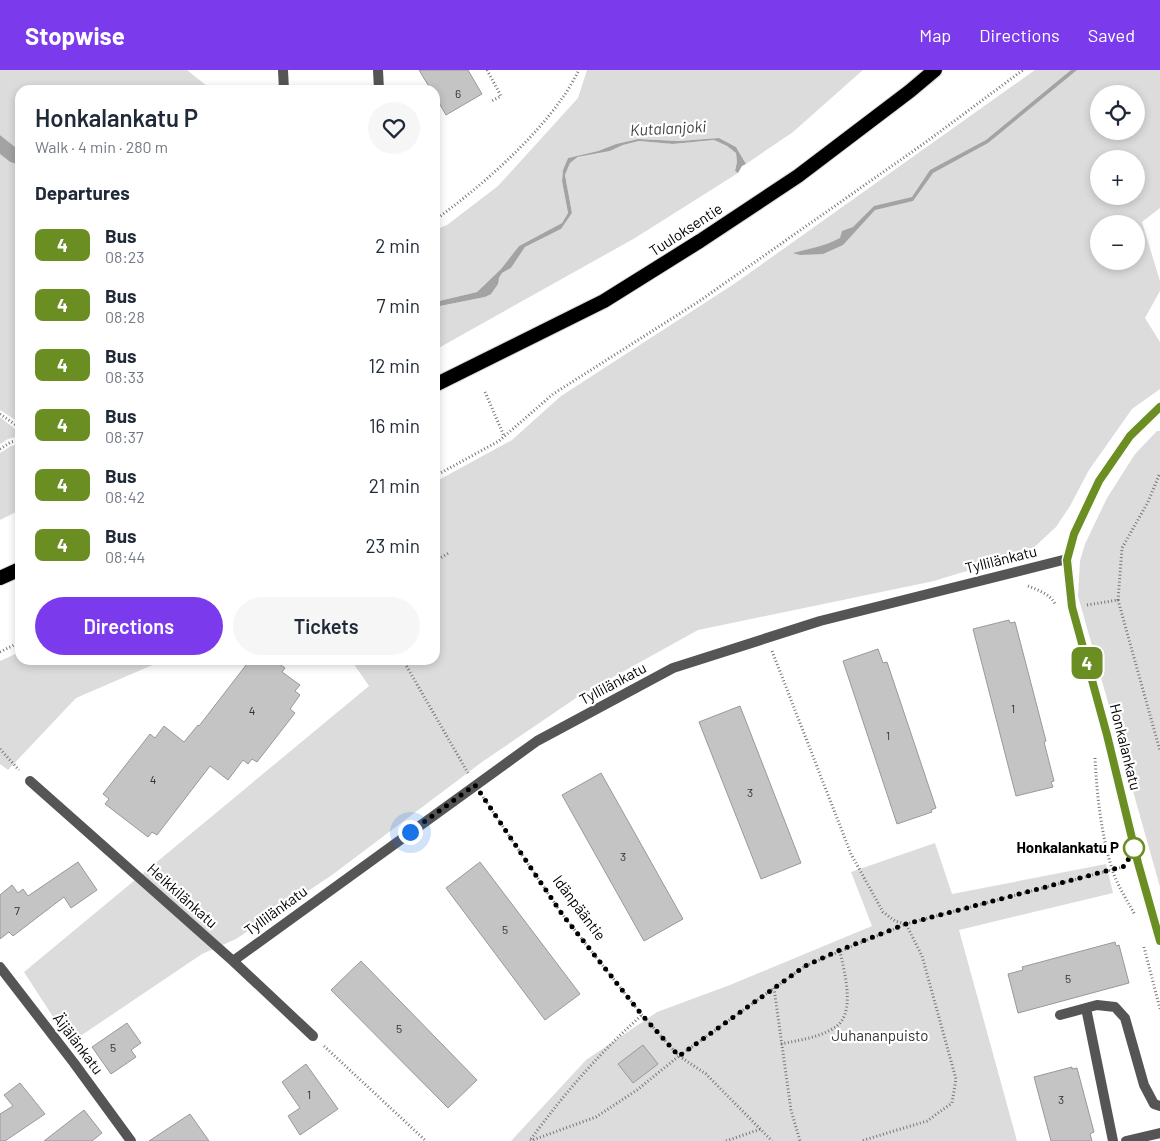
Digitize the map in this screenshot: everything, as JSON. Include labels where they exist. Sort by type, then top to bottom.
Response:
[{"type":"highway","name":"Tuuloksentie","points":[[440,383],[604,301],[700,242],[798,176],[935,70]]},
{"type":"highway","points":[[0,578],[15,571]]},
{"type":"street","points":[[283,70],[284,85]]},
{"type":"street","points":[[378,70],[379,85]]},
{"type":"street","points":[[1067,560],[1074,534],[1099,481],[1130,436],[1160,407]]},
{"type":"street","name":"Honkalankatu","points":[[1067,560],[1072,607],[1160,941]]},
{"type":"street","name":"Tyllilänkatu","points":[[233,962],[537,740],[673,668],[820,621],[1067,560]]},
{"type":"street","name":"Heikkilänkatu","points":[[30,781],[313,1036]]},
{"type":"street","name":"Äijälänkatu","points":[[0,967],[131,1141]]},
{"type":"street","points":[[1060,1015],[1097,1005],[1115,1007],[1124,1018],[1144,1085],[1154,1104],[1160,1106]]},
{"type":"street","points":[[1086,1008],[1113,1141]]},
{"type":"street","points":[[1126,1141],[1160,1133]]},
{"type":"path","points":[[487,70],[501,96],[490,102]]},
{"type":"path","points":[[440,216],[465,198],[529,138],[563,97],[579,70]]},
{"type":"path","points":[[440,473],[504,436],[554,394],[698,302],[926,142],[1023,70]]},
{"type":"path","points":[[485,392],[504,436]]},
{"type":"path","points":[[0,414],[15,424]]},
{"type":"path","points":[[0,449],[15,441]]},
{"type":"path","points":[[1160,473],[1148,502],[1122,548],[1118,600],[1160,751]]},
{"type":"path","points":[[440,558],[449,552]]},
{"type":"path","points":[[1025,586],[1039,590],[1053,601],[1057,610],[1118,600]]},
{"type":"path","points":[[0,652],[15,644]]},
{"type":"path","points":[[771,650],[780,648]]},
{"type":"path","points":[[774,658],[851,854],[883,912],[895,921],[906,924],[922,956],[956,1079],[952,1103],[927,1121],[861,1141]]},
{"type":"path","name":"Idänpääntie","points":[[406,665],[475,785],[562,914],[642,1015],[679,1056],[706,1074],[772,1141]]},
{"type":"path","points":[[0,749],[30,781]]},
{"type":"path","points":[[1094,757],[1098,806],[1112,870],[1136,917]]},
{"type":"path","points":[[475,803],[491,792]]},
{"type":"path","points":[[530,1140],[596,1117],[637,1090],[679,1056],[805,966],[840,950],[906,924],[1138,863]]},
{"type":"path","points":[[1143,945],[1160,1009]]},
{"type":"path","points":[[782,1044],[812,1038],[836,1028],[846,1014],[848,988],[840,950]]},
{"type":"path","points":[[774,988],[791,1110],[800,1141]]},
{"type":"path","points":[[530,1140],[579,1077],[642,1015]]},
{"type":"path","points":[[313,1036],[426,1141]]},
{"type":"path","points":[[726,1141],[761,1129]]},
{"type":"green space","points":[[0,70],[187,70],[206,85],[15,85],[15,147],[0,135]]},
{"type":"green space","points":[[587,70],[863,70],[793,132],[746,164],[736,147],[719,138],[679,141],[638,139],[568,158],[563,170],[562,181],[568,213],[562,223],[519,246],[501,269],[477,292],[440,301],[440,228],[447,225],[498,186],[578,98]]},
{"type":"green space","points":[[1035,70],[1160,70],[1160,208],[1145,220],[1145,215],[1090,215],[1090,270],[1145,270],[1145,232],[1160,281],[1160,291],[1145,318],[1160,342],[1160,389],[1132,409],[1089,470],[1070,506],[1056,527],[1029,552],[934,581],[698,630],[579,696],[482,762],[332,875],[236,939],[202,954],[70,1043],[24,972],[369,686],[354,665],[440,665],[440,479],[512,440],[561,396],[734,284]]},
{"type":"green space","points":[[714,140],[736,153],[735,171],[738,173],[635,238],[440,347],[440,306],[485,297],[491,293],[502,273],[511,268],[525,247],[561,229],[572,213],[565,175],[570,163],[579,157],[610,151],[639,141],[673,144]]},
{"type":"green space","points":[[0,154],[15,164],[15,420],[0,410]]},
{"type":"green space","points":[[0,417],[15,429],[15,437],[0,444]]},
{"type":"green space","points":[[1157,431],[1160,431],[1160,887],[1078,596],[1080,561],[1085,544],[1107,498],[1135,454]]},
{"type":"green space","points":[[15,445],[15,512],[0,520],[0,453]]},
{"type":"green space","points":[[15,654],[15,665],[152,665],[76,698],[8,770],[0,764],[0,661]]},
{"type":"green space","name":"Juhananpuisto","points":[[935,843],[952,894],[1106,864],[1113,893],[959,930],[1017,1141],[511,1141],[586,1060],[657,1012],[730,985],[872,926],[851,872]]},
{"type":"shaded area","points":[[1071,70],[1077,70],[988,143],[933,173],[913,201],[875,210],[843,245],[823,254],[800,255],[793,253],[840,238],[842,231],[853,227],[874,206],[912,197],[930,170],[986,140]]},
{"type":"shaded area","points":[[0,135],[15,147],[15,164],[0,154]]},
{"type":"shaded area","points":[[719,138],[736,147],[746,164],[742,166],[738,173],[735,171],[736,153],[714,140],[673,144],[639,141],[610,151],[578,157],[570,163],[565,175],[572,213],[561,229],[525,247],[511,268],[502,273],[498,284],[491,294],[485,297],[440,306],[440,301],[477,292],[501,269],[519,246],[562,223],[568,213],[562,181],[563,170],[568,158],[638,139],[679,141]]},
{"type":"building","points":[[419,70],[468,70],[482,94],[446,115],[440,105],[440,85],[428,85]]},
{"type":"building","points":[[1009,620],[1010,623],[1015,622],[1046,741],[1044,742],[1054,781],[1051,782],[1053,787],[1016,796],[973,629]]},
{"type":"building","points":[[878,649],[883,663],[887,662],[936,808],[931,810],[932,812],[897,824],[843,661]]},
{"type":"building","points":[[246,665],[281,665],[285,668],[282,672],[300,685],[295,691],[300,695],[290,709],[295,713],[257,762],[252,759],[248,764],[243,760],[228,780],[210,766],[157,835],[152,832],[148,837],[105,804],[109,799],[103,794],[150,734],[155,738],[164,726],[184,742],[199,726]]},
{"type":"building","points":[[740,706],[801,863],[761,879],[699,722]]},
{"type":"building","points":[[601,773],[683,919],[644,941],[562,795]]},
{"type":"building","points":[[78,862],[97,890],[71,908],[64,897],[13,936],[9,932],[0,939],[0,895],[12,885],[18,893],[23,889],[28,896]]},
{"type":"building","points":[[480,862],[580,994],[545,1020],[446,888]]},
{"type":"building","points":[[1115,942],[1116,946],[1119,945],[1129,983],[1018,1013],[1008,974],[1023,970],[1022,967]]},
{"type":"building","points":[[361,961],[477,1080],[448,1108],[331,990]]},
{"type":"building","points":[[127,1023],[141,1043],[131,1050],[136,1057],[111,1074],[92,1047]]},
{"type":"building","points":[[643,1045],[658,1064],[633,1083],[618,1064]]},
{"type":"building","points":[[306,1064],[338,1109],[300,1135],[288,1116],[300,1108],[282,1082]]},
{"type":"building","points":[[1072,1067],[1072,1069],[1077,1068],[1094,1132],[1090,1134],[1092,1141],[1051,1141],[1034,1077]]},
{"type":"building","points":[[20,1083],[45,1114],[5,1141],[0,1141],[0,1114],[13,1106],[4,1095]]},
{"type":"building","points":[[84,1110],[102,1133],[92,1141],[44,1141]]},
{"type":"building","points":[[190,1114],[209,1141],[149,1141]]},
{"type":"bus line","name":"4","points":[[1160,407],[1130,436],[1099,481],[1074,534],[1067,560],[1072,607],[1160,941]]},
{"type":"place","name":"Honkalankatu P","points":[[1134,848]]},
{"type":"route","points":[[410,832],[475,785],[562,914],[642,1015],[679,1056],[805,966],[906,924],[1125,866],[1134,848]]},
{"type":"water label","name":"Kutalanjoki","points":[[668,128]]}]
